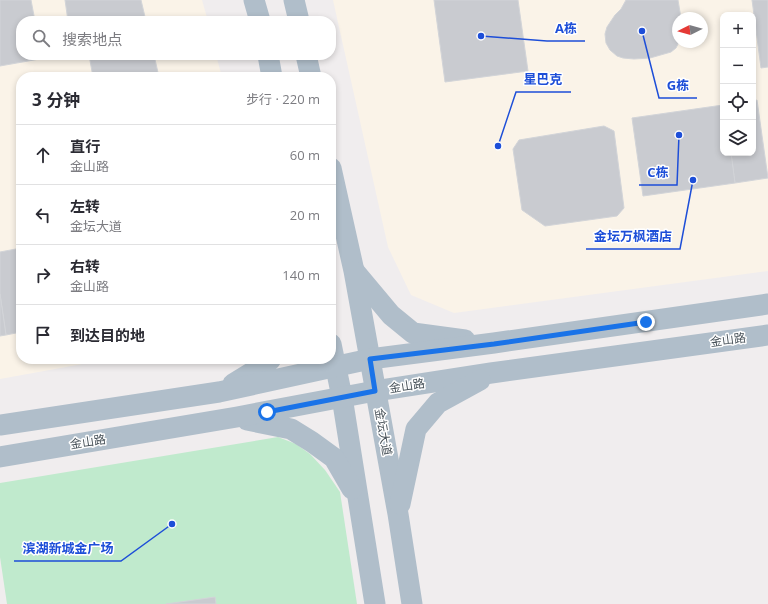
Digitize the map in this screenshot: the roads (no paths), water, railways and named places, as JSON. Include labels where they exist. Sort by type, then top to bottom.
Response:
[{"type":"main road","points":[[254,0],[259,16]]},
{"type":"main road","points":[[294,0],[298,16]]},
{"type":"main road","points":[[269,60],[271,72]]},
{"type":"main road","points":[[307,60],[310,72]]},
{"type":"main road","name":"金坛大道","points":[[336,190],[354,271],[398,514],[412,604]]},
{"type":"main road","points":[[354,271],[392,315],[413,333],[494,344]]},
{"type":"main road","points":[[0,425],[219,392],[370,359],[494,344],[768,304]]},
{"type":"main road","name":"金山路","points":[[0,457],[237,417],[375,391],[491,373],[768,335]]},
{"type":"main road","points":[[219,392],[265,364]]},
{"type":"main road","points":[[335,364],[375,604]]},
{"type":"main road","points":[[398,514],[416,429],[438,403],[491,373]]},
{"type":"main road","points":[[237,417],[291,429],[312,442],[334,458],[359,503]]},
{"type":"place","name":"G栋","points":[[642,31]]},
{"type":"place","name":"A栋","points":[[481,36]]},
{"type":"place","name":"C栋","points":[[679,135]]},
{"type":"place","name":"星巴克","points":[[498,146]]},
{"type":"place","name":"金坛万枫酒店","points":[[693,180]]},
{"type":"place","name":"滨湖新城金广场","points":[[172,524]]}]
